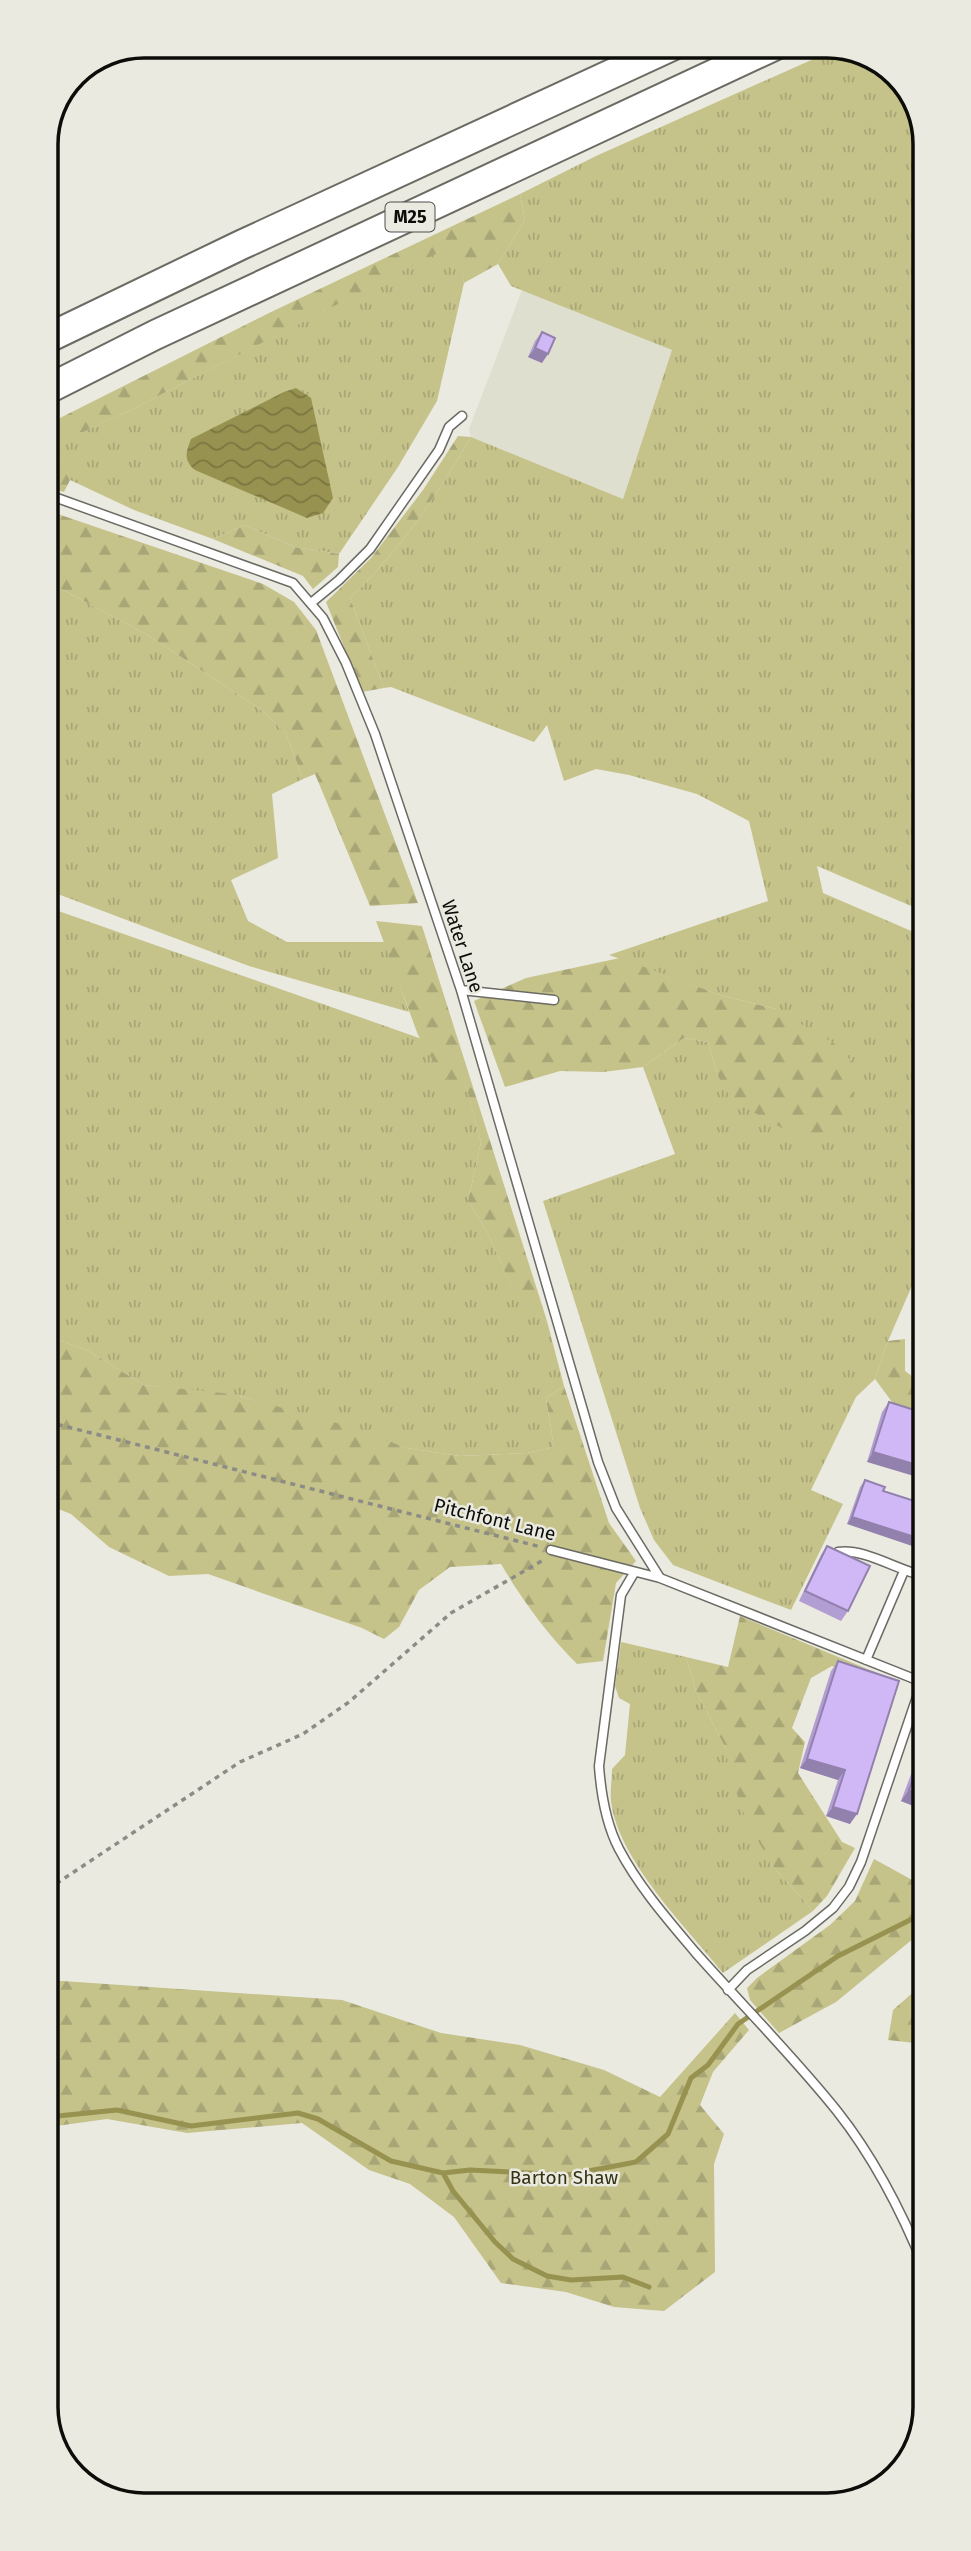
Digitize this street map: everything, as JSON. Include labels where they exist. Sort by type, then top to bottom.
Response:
[{"type":"highway","name":"M25","points":[[58,333],[241,245],[647,58]]},
{"type":"highway","name":"M25","points":[[58,384],[155,335],[748,58]]},
{"type":"lane","points":[[311,603],[370,550],[439,450],[449,427],[462,416]]},
{"type":"lane","name":"Water Lane","points":[[58,498],[293,583],[323,618],[375,734],[461,990],[598,1462],[616,1508],[660,1578]]},
{"type":"lane","points":[[461,990],[554,999]]},
{"type":"lane","name":"Pitchfont Lane","points":[[551,1550],[660,1578],[913,1678]]},
{"type":"lane","points":[[838,1552],[852,1550],[913,1573]]},
{"type":"lane","points":[[866,1660],[904,1571]]},
{"type":"lane","points":[[634,1573],[621,1595],[599,1766],[601,1791],[618,1846],[634,1874],[670,1922],[835,2109],[868,2151],[913,2243]]},
{"type":"lane","name":"Pitchfont Lane","points":[[728,1990],[747,1970],[834,1908],[849,1887],[861,1863],[913,1709]]},
{"type":"path","name":"Pitchfont Lane","points":[[58,1425],[551,1550]]},
{"type":"path","points":[[58,1882],[240,1762],[303,1734],[349,1702],[451,1613],[544,1559],[551,1550]]},
{"type":"shaded area","points":[[522,290],[673,350],[623,499],[471,437],[469,429]]},
{"type":"green space","points":[[816,58],[833,58],[860,64],[884,79],[902,101],[913,132],[913,907],[817,866],[823,893],[913,932],[913,1283],[875,1379],[856,1397],[811,1490],[843,1504],[791,1610],[673,1565],[654,1540],[640,1508],[543,1201],[675,1154],[643,1067],[684,1038],[708,1042],[718,1076],[776,1009],[720,995],[609,955],[768,901],[749,821],[697,794],[629,775],[596,769],[564,781],[547,725],[534,742],[391,687],[384,688],[350,598],[385,562],[416,522],[471,437],[623,499],[672,350],[511,286],[498,264],[525,220],[520,194],[596,156]]},
{"type":"green space","points":[[520,194],[525,220],[498,264],[464,283],[457,243],[131,410],[58,444],[58,419],[269,313]]},
{"type":"green space","points":[[458,242],[464,283],[437,401],[398,467],[339,554],[295,547],[244,525],[213,539],[134,510],[70,480],[58,443],[131,410]]},
{"type":"green space","points":[[458,436],[471,437],[431,501],[385,562],[350,598],[384,688],[362,692],[326,602],[371,558],[423,490]]},
{"type":"green space","points":[[58,447],[70,480],[64,492],[58,490]]},
{"type":"green space","points":[[58,514],[263,584],[294,602],[316,630],[418,903],[370,906],[315,774],[303,779],[286,733],[260,709],[146,634],[58,587]]},
{"type":"green space","points":[[244,525],[295,547],[339,554],[338,567],[313,589],[303,576],[213,539]]},
{"type":"green space","points":[[58,587],[146,634],[260,709],[286,733],[303,779],[272,794],[278,858],[231,880],[248,921],[287,942],[385,942],[409,1012],[249,966],[58,894]]},
{"type":"green space","points":[[58,911],[422,1039],[465,1081],[481,1142],[468,1201],[489,1235],[518,1297],[526,1307],[547,1321],[564,1386],[546,1398],[554,1447],[527,1453],[460,1456],[407,1448],[240,1396],[144,1385],[87,1350],[58,1340]]},
{"type":"green space","points":[[376,921],[422,926],[547,1321],[536,1315],[518,1298],[489,1235],[468,1201],[481,1142],[465,1082],[444,1079],[418,1035]]},
{"type":"green space","points":[[620,958],[720,995],[776,1009],[835,1044],[857,1067],[849,1115],[827,1135],[795,1135],[733,1101],[718,1076],[708,1042],[684,1038],[643,1067],[603,1072],[560,1071],[505,1087],[474,1001],[526,978]]},
{"type":"green space","points":[[905,1339],[905,1371],[913,1377],[913,1412],[892,1402],[875,1379],[888,1341]]},
{"type":"green space","points":[[58,1340],[87,1350],[144,1385],[232,1394],[344,1425],[407,1448],[460,1456],[527,1453],[554,1447],[546,1398],[564,1386],[609,1523],[636,1561],[616,1583],[603,1661],[577,1664],[536,1616],[501,1564],[450,1567],[419,1590],[399,1627],[384,1639],[362,1628],[208,1574],[169,1576],[109,1547],[71,1514],[58,1509]]},
{"type":"green space","points":[[740,1616],[894,1680],[894,1690],[832,1666],[811,1678],[792,1728],[805,1742],[798,1773],[842,1842],[855,1848],[827,1896],[813,1911],[771,1864],[745,1817],[729,1771],[726,1749],[696,1691],[686,1657],[728,1667]]},
{"type":"green space","points":[[621,1642],[686,1657],[696,1691],[726,1749],[771,1864],[813,1911],[723,1973],[656,1892],[626,1846],[616,1823],[611,1801],[612,1769],[625,1755],[630,1704],[619,1698],[615,1686]]},
{"type":"green space","points":[[874,1859],[913,1880],[913,1939],[836,2002],[779,2033],[750,2000],[747,1988],[830,1925],[855,1901]]},
{"type":"green space","name":"Barton Shaw","points":[[58,1981],[342,2000],[441,2033],[520,2045],[604,2070],[660,2097],[735,2013],[749,2030],[713,2072],[700,2105],[724,2134],[714,2164],[715,2272],[664,2311],[614,2307],[566,2292],[501,2283],[454,2217],[410,2184],[369,2170],[302,2123],[187,2133],[107,2119],[58,2126]]},
{"type":"green space","points":[[913,1992],[913,2043],[888,2040],[893,2010]]},
{"type":"water","points":[[296,388],[311,398],[333,498],[323,513],[307,518],[191,466],[187,456],[191,439]]},
{"type":"building","points":[[542,332],[555,338],[548,354],[535,348]]},
{"type":"building","points":[[889,1402],[913,1410],[913,1464],[873,1452]]},
{"type":"building","points":[[865,1480],[885,1487],[883,1491],[913,1501],[913,1536],[852,1517]]},
{"type":"building","points":[[827,1546],[870,1566],[848,1611],[805,1591]]},
{"type":"building","points":[[838,1661],[899,1681],[857,1814],[833,1807],[845,1770],[807,1759]]},
{"type":"waterway","points":[[58,2116],[117,2110],[191,2126],[298,2113],[318,2119],[391,2161],[443,2173],[470,2170],[567,2175],[636,2162],[668,2134],[691,2078],[708,2065],[738,2024],[838,1956],[913,1918]]},
{"type":"waterway","points":[[443,2173],[453,2191],[495,2242],[513,2259],[547,2276],[571,2280],[623,2277],[649,2287]]}]
